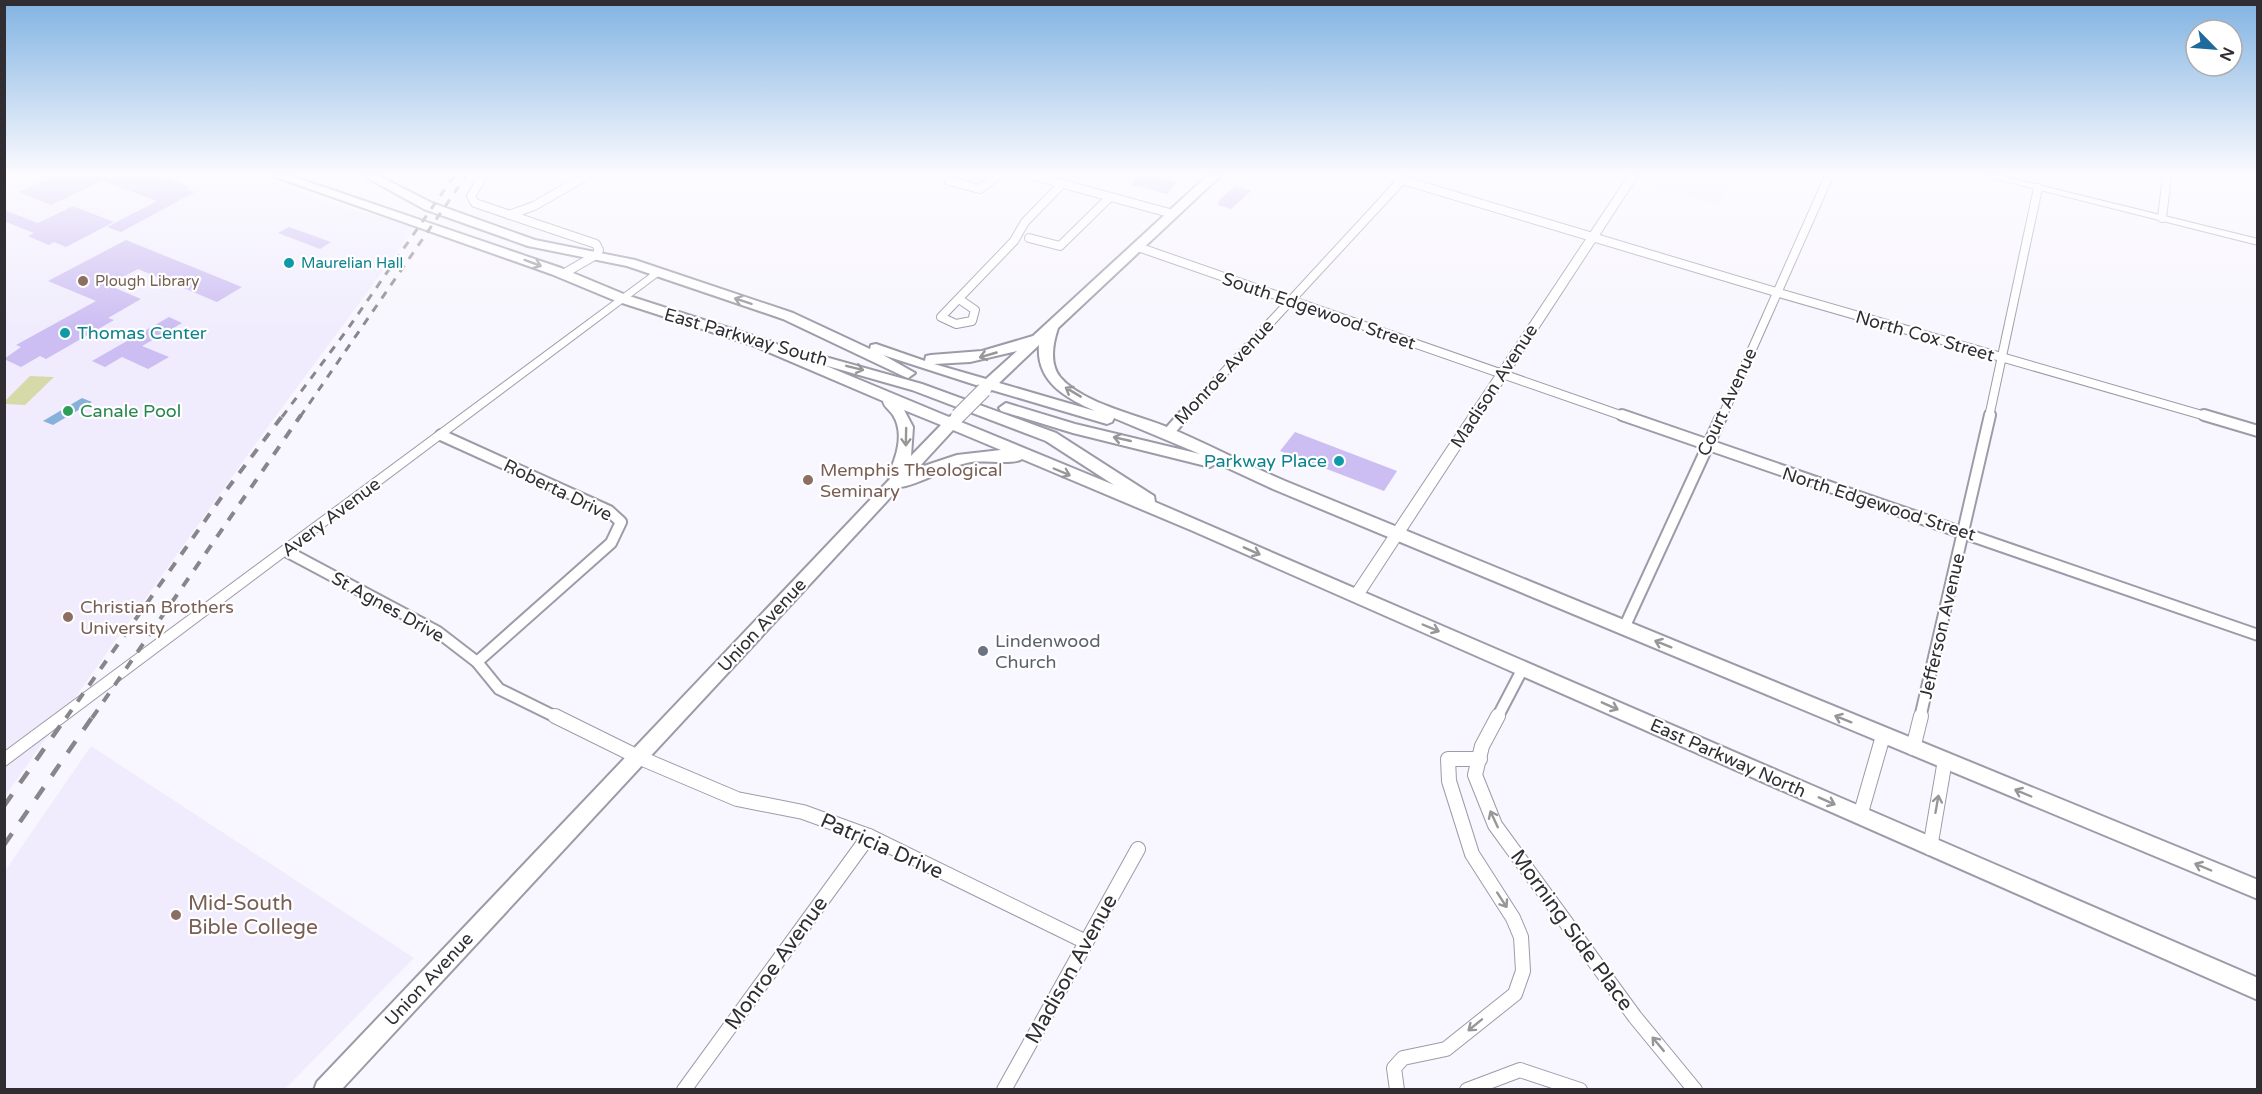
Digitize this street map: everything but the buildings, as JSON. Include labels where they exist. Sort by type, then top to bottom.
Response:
[{"type":"main road","name":"East Parkway South","points":[[427,227],[563,274],[621,298],[758,343],[897,380],[1051,437],[1158,507],[1198,527]]},
{"type":"main road","name":"East Parkway South","points":[[487,227],[532,243],[596,255],[657,272],[788,316],[894,368],[1040,420],[1155,447],[1279,485]]},
{"type":"main road","name":"Union Avenue","points":[[325,1089],[954,420],[987,386],[1159,227]]},
{"type":"main road","points":[[788,316],[931,359],[952,360],[978,357],[1008,349],[1048,330]]},
{"type":"main road","points":[[1048,330],[1047,368],[1057,382],[1076,396],[1168,433],[1225,462]]},
{"type":"main road","points":[[849,336],[900,358],[987,386],[1108,419],[1225,462],[2258,890]]},
{"type":"main road","points":[[758,343],[880,395],[954,420],[1032,459],[1198,527]]},
{"type":"main road","points":[[880,395],[896,407],[906,422],[907,442],[903,461],[890,487]]},
{"type":"main road","points":[[890,487],[947,462],[976,456],[1003,455],[1032,459]]},
{"type":"main road","name":"East Parkway North","points":[[1198,527],[2258,989]]},
{"type":"street","points":[[545,227],[596,244],[599,250],[596,255],[563,274]]},
{"type":"street","points":[[959,299],[1014,241],[1022,227]]},
{"type":"street","points":[[1029,238],[1060,246],[1079,227]]},
{"type":"street","name":"Monroe Avenue","points":[[1168,433],[1358,227]]},
{"type":"street","name":"North Cox Street","points":[[1562,227],[1779,293],[2258,431]]},
{"type":"street","name":"Madison Avenue","points":[[1356,596],[1599,227]]},
{"type":"street","name":"Court Avenue","points":[[1624,628],[1807,227]]},
{"type":"street","name":"Jefferson Avenue","points":[[1913,748],[1965,532],[2030,227]]},
{"type":"street","points":[[2196,227],[2258,242]]},
{"type":"street","name":"South Edgewood Street","points":[[1138,247],[1501,374]]},
{"type":"street","name":"Avery Avenue","points":[[4,760],[657,272]]},
{"type":"street","name":"North Edgewood Street","points":[[1501,374],[1706,446],[1965,532],[2258,635]]},
{"type":"street","name":"Roberta Drive","points":[[441,435],[609,511],[621,522],[611,543],[477,662]]},
{"type":"street","name":"St Agnes Drive","points":[[286,551],[438,632],[477,662],[499,689],[638,757]]},
{"type":"street","name":"Morning Side Place","points":[[1523,668],[1482,746],[1475,775],[1495,825],[1635,1017],[1695,1089]]},
{"type":"street","points":[[1860,816],[1883,735]]},
{"type":"street","name":"Patricia Drive","points":[[638,757],[737,799],[803,813],[868,836],[1086,942]]},
{"type":"street","name":"Morning Side Place","points":[[1397,1089],[1394,1068],[1404,1058],[1446,1049],[1515,994],[1523,971],[1524,954],[1517,928],[1472,854],[1449,781],[1448,759],[1479,759]]},
{"type":"street","points":[[1930,848],[1945,760]]},
{"type":"street","name":"Monroe Avenue","points":[[684,1089],[868,836]]},
{"type":"street","name":"Madison Avenue","points":[[1004,1089],[1138,849]]},
{"type":"street","points":[[1467,1089],[1520,1070],[1580,1089]]},
{"type":"shaded area","name":"Christian Brothers University","points":[[5,227],[415,227],[259,439],[5,796]]},
{"type":"shaded area","name":"Mid-South Bible College","points":[[91,746],[414,958],[285,1089],[5,1089],[5,871]]},
{"type":"green space","points":[[30,376],[54,377],[25,405],[5,404],[5,401]]},
{"type":"water","name":"Canale Pool","points":[[82,398],[92,402],[53,425],[43,421]]},
{"type":"railway","points":[[282,417],[347,330],[419,227]]},
{"type":"railway","points":[[300,417],[431,227]]},
{"type":"railway","points":[[66,718],[228,488],[283,415]]},
{"type":"railway","points":[[92,718],[301,415]]},
{"type":"railway","points":[[4,806],[67,716]]},
{"type":"railway","points":[[4,845],[93,716]]},
{"type":"place","name":"Maurelian Hall","points":[[289,263]]},
{"type":"place","name":"Plough Library","points":[[83,281]]},
{"type":"place","name":"Thomas Center","points":[[65,333]]},
{"type":"place","name":"Canale Pool","points":[[68,411]]},
{"type":"place","name":"Parkway Place","points":[[1339,461]]},
{"type":"place","name":"Memphis Theological Seminary","points":[[808,480]]},
{"type":"place","name":"Christian Brothers University","points":[[68,617]]},
{"type":"place","name":"Lindenwood Church","points":[[983,651]]},
{"type":"place","name":"Mid-South Bible College","points":[[176,915]]}]
